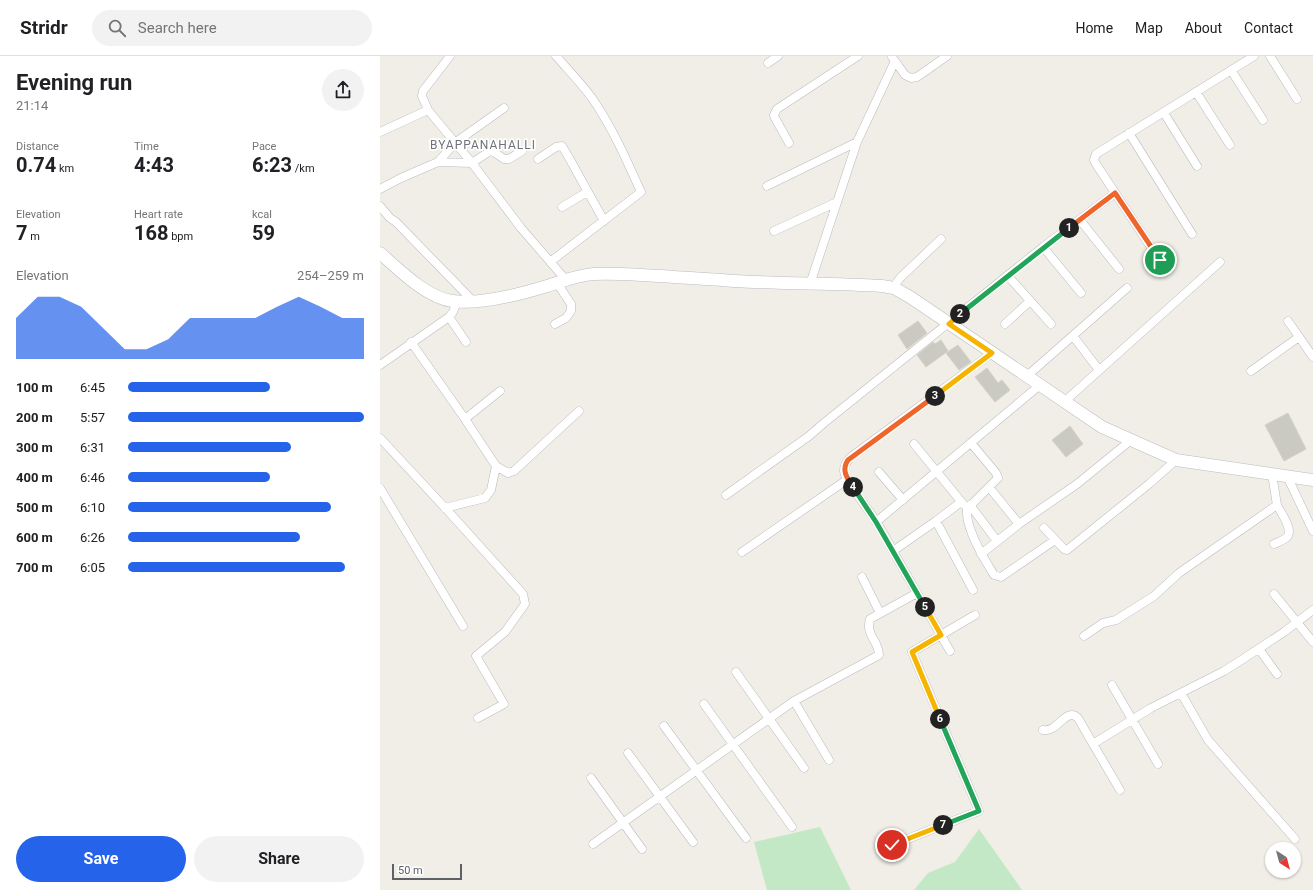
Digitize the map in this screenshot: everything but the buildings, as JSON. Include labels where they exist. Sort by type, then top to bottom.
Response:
[{"type":"main road","points":[[380,253],[403,273],[424,288],[443,298],[457,301],[473,301],[532,291],[561,281],[590,274],[810,284],[875,285],[894,288],[910,297],[1102,427],[1176,460],[1313,480]]},
{"type":"street","points":[[450,56],[423,90],[422,96],[428,110],[456,142],[521,228],[550,262],[561,281],[571,304],[571,311],[566,318],[555,324]]},
{"type":"street","points":[[550,262],[641,192],[603,115],[582,84],[556,56]]},
{"type":"street","points":[[768,63],[778,56]]},
{"type":"street","points":[[789,143],[775,118],[774,115],[776,109],[858,56]]},
{"type":"street","points":[[893,58],[905,75],[911,78],[917,76],[947,56]]},
{"type":"street","points":[[1160,260],[1096,164],[1094,157],[1099,152],[1129,133],[1164,113],[1254,56]]},
{"type":"street","points":[[1270,56],[1297,99]]},
{"type":"street","points":[[810,284],[858,142],[893,58]]},
{"type":"street","points":[[1231,70],[1263,120]]},
{"type":"street","points":[[1196,92],[1230,145]]},
{"type":"street","points":[[380,189],[438,162],[456,142],[504,108]]},
{"type":"street","points":[[380,132],[428,110]]},
{"type":"street","points":[[1164,113],[1197,166]]},
{"type":"street","points":[[1129,133],[1192,234]]},
{"type":"street","points":[[767,186],[858,142]]},
{"type":"street","points":[[538,159],[556,147],[562,146],[604,220]]},
{"type":"street","points":[[438,162],[472,163],[490,151],[504,159],[509,159],[522,151]]},
{"type":"street","points":[[562,207],[587,192]]},
{"type":"street","points":[[726,495],[809,436],[1043,247],[1115,193]]},
{"type":"street","points":[[774,231],[837,202]]},
{"type":"street","points":[[380,206],[390,218],[396,222],[473,301]]},
{"type":"street","points":[[1080,220],[1119,269]]},
{"type":"street","points":[[894,288],[898,279],[941,239]]},
{"type":"street","points":[[1043,247],[1081,293]]},
{"type":"street","points":[[1064,402],[1220,262]]},
{"type":"street","points":[[1008,276],[1051,324]]},
{"type":"street","points":[[1027,376],[1127,288]]},
{"type":"street","points":[[380,365],[449,317],[453,312],[457,301]]},
{"type":"street","points":[[1005,324],[1030,301]]},
{"type":"street","points":[[449,317],[466,342]]},
{"type":"street","points":[[1288,321],[1313,357]]},
{"type":"street","points":[[1073,336],[1099,370]]},
{"type":"street","points":[[1251,371],[1299,337]]},
{"type":"street","points":[[411,342],[496,466],[508,473],[514,471],[579,411]]},
{"type":"street","points":[[950,651],[876,522],[844,471],[845,464],[848,460],[992,353]]},
{"type":"street","points":[[876,522],[1040,385]]},
{"type":"street","points":[[465,419],[500,391]]},
{"type":"street","points":[[380,438],[501,568],[523,594],[525,604],[505,632],[476,656],[504,704],[478,718]]},
{"type":"street","points":[[981,554],[997,540],[1076,484],[1131,440]]},
{"type":"street","points":[[970,443],[996,473],[998,478],[968,507],[966,516],[981,554],[994,575],[1001,577],[1055,540]]},
{"type":"street","points":[[914,444],[961,502],[968,507],[997,540]]},
{"type":"street","points":[[1044,528],[1064,549],[1067,550],[1149,484],[1176,460]]},
{"type":"street","points":[[445,508],[485,498],[491,490],[496,466]]},
{"type":"street","points":[[878,472],[903,500]]},
{"type":"street","points":[[1272,474],[1277,505],[1288,527],[1289,533],[1287,537],[1274,544]]},
{"type":"street","points":[[1287,476],[1313,530]]},
{"type":"street","points":[[742,552],[848,479]]},
{"type":"street","points":[[989,487],[1019,524]]},
{"type":"street","points":[[380,488],[463,626]]},
{"type":"street","points":[[893,551],[961,502]]},
{"type":"street","points":[[1084,636],[1103,623],[1116,620],[1154,596],[1179,573],[1277,505]]},
{"type":"street","points":[[936,521],[973,590]]},
{"type":"street","points":[[862,577],[880,613]]},
{"type":"street","points":[[593,844],[794,701],[879,655],[879,649],[870,633],[868,625],[870,618],[917,593]]},
{"type":"street","points":[[1274,594],[1313,642]]},
{"type":"street","points":[[1093,744],[1151,708],[1224,671],[1259,649],[1313,610]]},
{"type":"street","points":[[892,845],[979,811],[912,652],[975,615]]},
{"type":"street","points":[[1259,649],[1277,674]]},
{"type":"street","points":[[736,672],[804,768]]},
{"type":"street","points":[[1112,685],[1158,764]]},
{"type":"street","points":[[1181,693],[1208,740],[1295,839]]},
{"type":"street","points":[[794,701],[829,760]]},
{"type":"street","points":[[704,704],[792,827]]},
{"type":"street","points":[[1042,730],[1050,730],[1067,716],[1071,714],[1075,715],[1120,790]]},
{"type":"street","points":[[664,726],[697,769],[746,838]]},
{"type":"street","points":[[628,752],[693,842]]},
{"type":"street","points":[[590,778],[642,849]]},
{"type":"green space","points":[[820,827],[851,890],[767,890],[754,842]]},
{"type":"green space","points":[[979,829],[1022,890],[914,890],[928,873],[955,862]]},
{"type":"district","name":"BYAPPANAHALLI","points":[[483,145]]},
{"type":"route","points":[[892,845],[979,811],[912,652],[941,635],[876,522],[848,479],[844,471],[845,464],[858,451],[897,424],[992,353],[949,324],[1043,247],[1115,193],[1160,260]]}]
